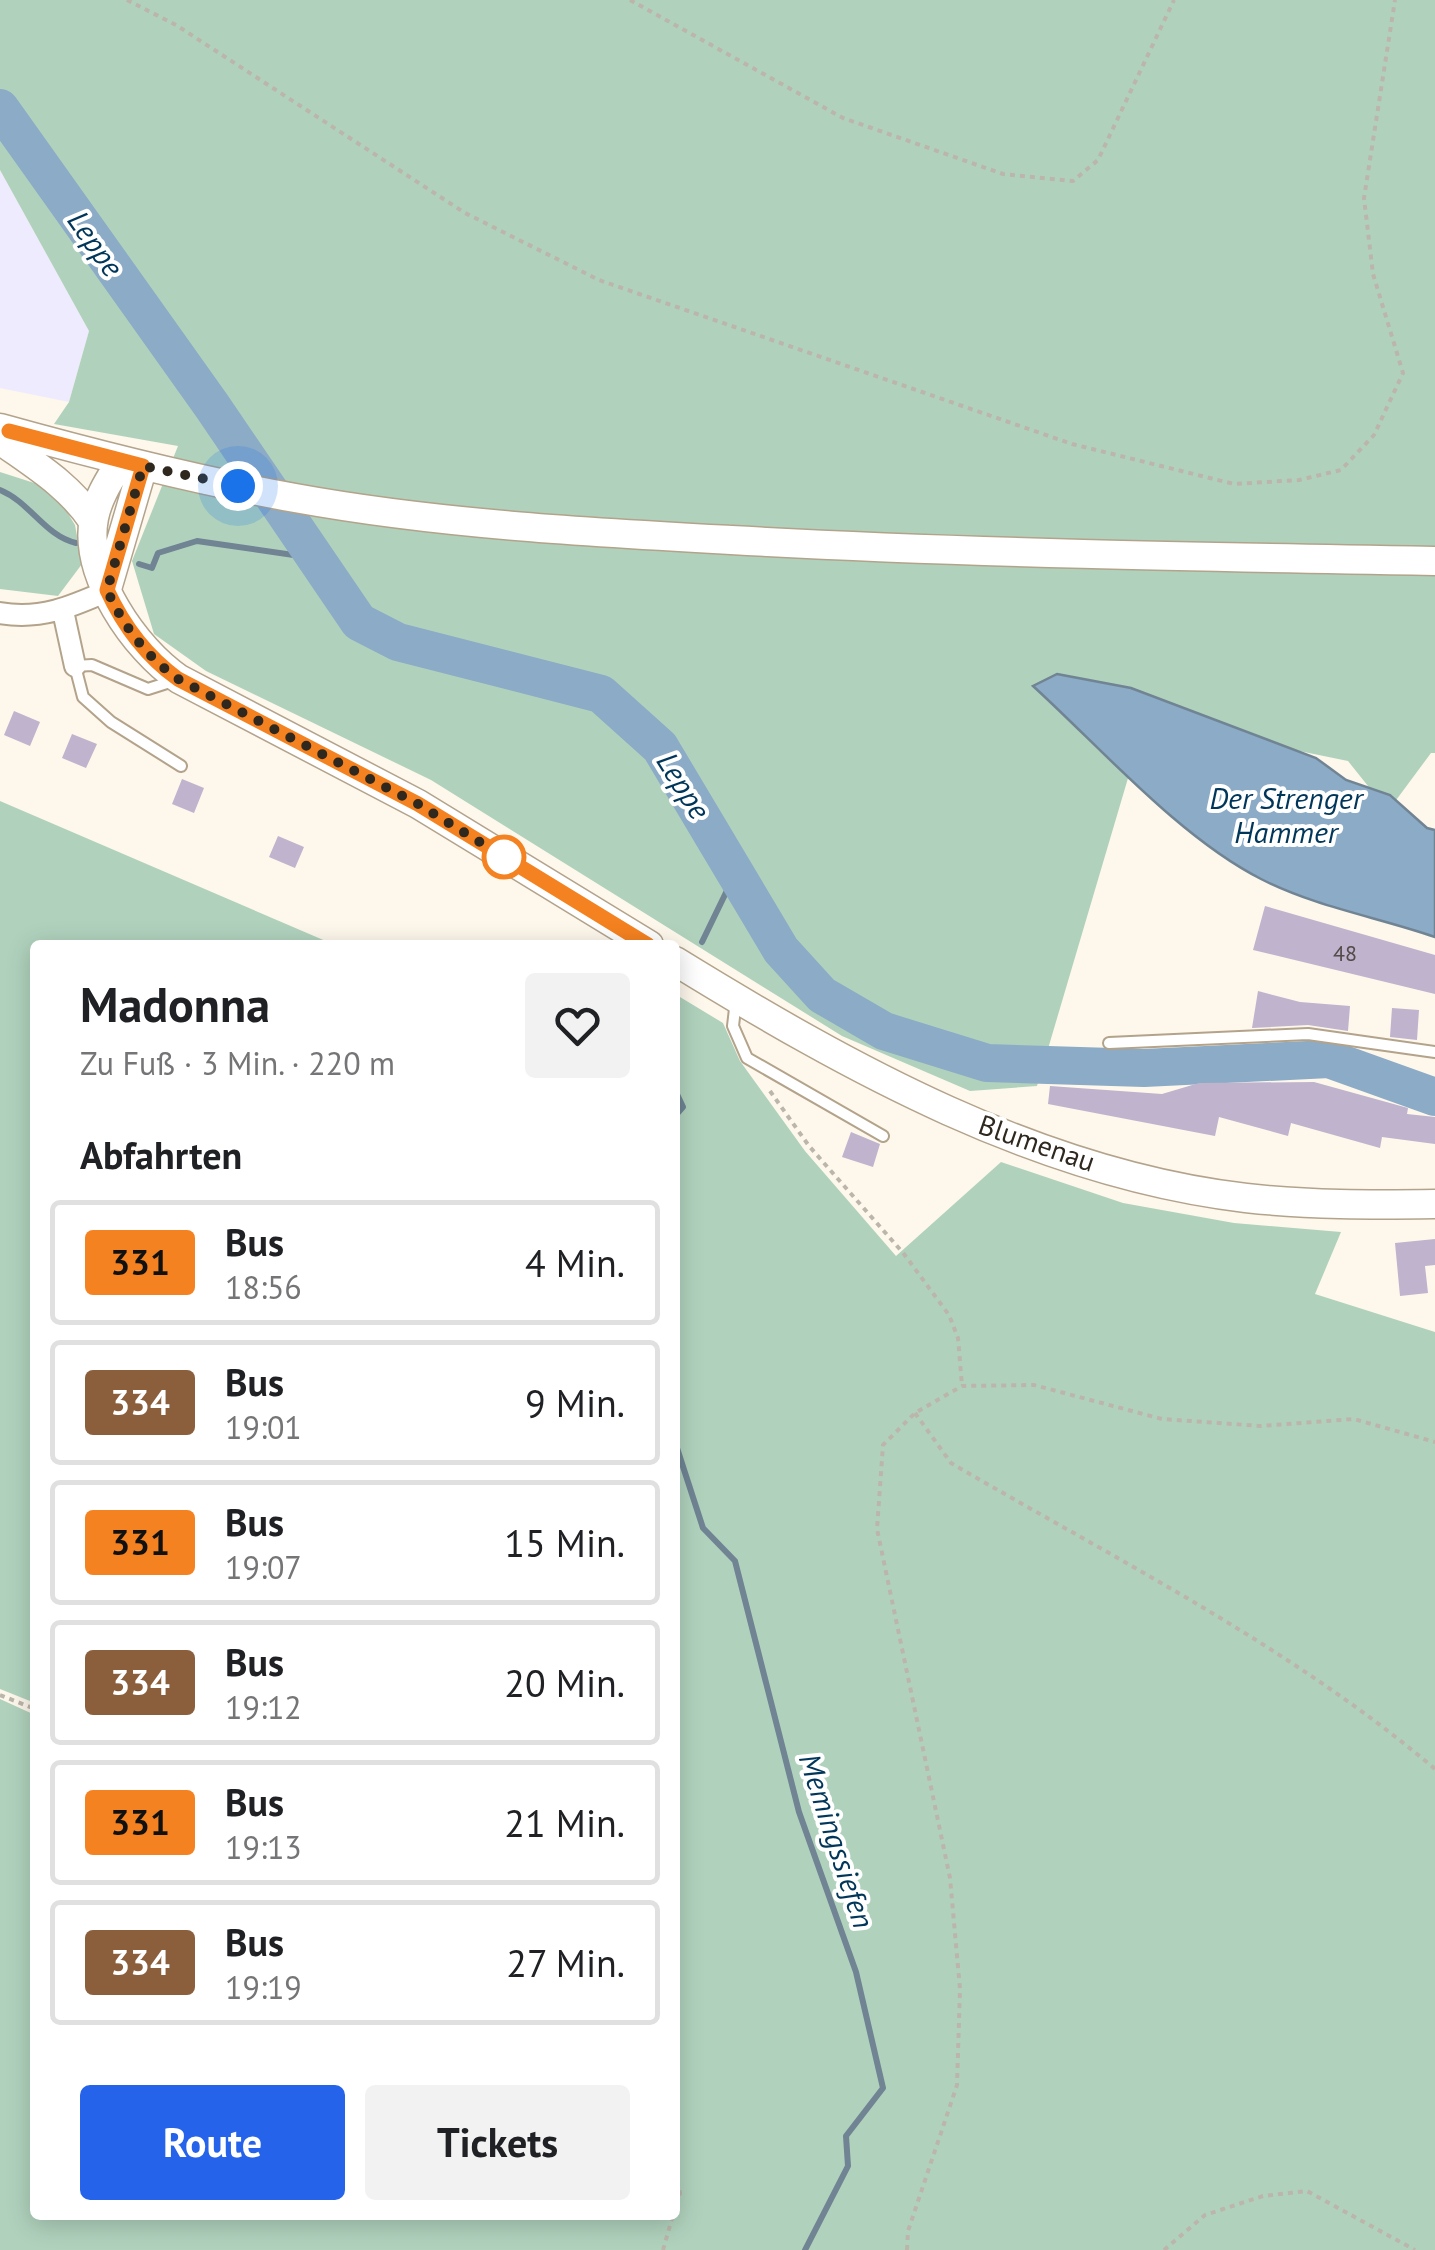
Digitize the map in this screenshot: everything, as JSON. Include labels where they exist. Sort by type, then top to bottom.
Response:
[{"type":"main road","points":[[0,428],[132,464],[296,498],[450,520],[797,544],[1046,554],[1435,561]]},
{"type":"main road","points":[[0,440],[77,498],[93,521],[107,590],[134,638],[155,662],[178,679],[418,804],[640,940]]},
{"type":"main road","points":[[93,521],[107,484],[132,464]]},
{"type":"main road","points":[[107,590],[132,464]]},
{"type":"main road","name":"Blumenau","points":[[680,964],[836,1058],[960,1115],[1050,1150],[1139,1177],[1241,1198],[1330,1206],[1435,1204]]},
{"type":"street","points":[[0,612],[24,617],[63,610],[107,590]]},
{"type":"street","points":[[63,610],[75,666]]},
{"type":"lane","points":[[178,679],[148,689],[92,665],[75,666],[83,697],[111,722],[182,766]]},
{"type":"lane","points":[[736,998],[733,1026],[747,1058],[883,1136]]},
{"type":"lane","points":[[1109,1043],[1308,1034],[1435,1052]]},
{"type":"path","points":[[127,0],[192,35],[465,213],[599,280],[1054,438],[1234,484],[1300,480],[1341,470],[1374,435],[1403,374],[1372,274],[1364,198],[1394,0]]},
{"type":"path","points":[[630,0],[843,118],[1003,174],[1073,181],[1098,160],[1174,0]]},
{"type":"path","points":[[747,1058],[809,1146],[904,1254],[949,1316],[958,1338],[962,1386]]},
{"type":"path","points":[[906,2250],[908,2230],[957,2085],[960,1989],[950,1878],[877,1529],[883,1445],[915,1413],[962,1386],[1034,1385],[1162,1418],[1261,1426],[1354,1419],[1435,1442]]},
{"type":"path","points":[[915,1413],[951,1463],[1295,1665],[1435,1769]]},
{"type":"path","points":[[0,1695],[30,1707]]},
{"type":"path","points":[[1164,2250],[1204,2215],[1262,2196],[1308,2191],[1416,2250]]},
{"type":"path","points":[[663,2250],[672,2220]]},
{"type":"shaded area","points":[[0,170],[89,331],[69,402],[0,388]]},
{"type":"green space","points":[[0,0],[1435,0],[1435,753],[1431,753],[1388,811],[1348,761],[1193,729],[1131,768],[1037,1086],[970,1091],[842,1036],[431,780],[206,671],[154,634],[132,561],[178,446],[54,424],[69,402],[89,331],[0,170]]},
{"type":"green space","points":[[0,472],[53,489],[75,525],[82,564],[58,596],[0,589]]},
{"type":"green space","points":[[0,801],[323,940],[30,940],[30,1701],[0,1689]]},
{"type":"green space","points":[[680,997],[723,1023],[740,1061],[805,1151],[896,1256],[1001,1162],[1123,1203],[1234,1223],[1341,1232],[1315,1294],[1435,1332],[1435,2250],[0,2250],[0,1699],[30,1713],[30,2220],[680,2220]]},
{"type":"water","name":"Der Strenger Hammer","points":[[1057,674],[1131,688],[1316,758],[1346,780],[1390,795],[1427,828],[1435,830],[1435,937],[1303,897],[1231,861],[1171,816],[1033,686]]},
{"type":"building","points":[[14,711],[40,722],[30,746],[4,735]]},
{"type":"building","points":[[72,734],[97,744],[86,768],[62,758]]},
{"type":"building","points":[[182,779],[204,788],[194,813],[172,804]]},
{"type":"building","points":[[278,836],[304,847],[295,868],[269,857]]},
{"type":"building","points":[[1265,906],[1435,955],[1435,994],[1253,950]]},
{"type":"building","points":[[1258,991],[1300,1002],[1350,1006],[1348,1031],[1308,1025],[1252,1028]]},
{"type":"building","points":[[1392,1008],[1419,1010],[1417,1040],[1390,1037]]},
{"type":"building","points":[[1314,1082],[1408,1108],[1407,1114],[1435,1117],[1435,1144],[1382,1137],[1380,1148],[1291,1123],[1288,1136],[1219,1117],[1215,1136],[1048,1104],[1050,1086],[1162,1094],[1199,1083]]},
{"type":"building","points":[[851,1132],[880,1144],[873,1167],[842,1157]]},
{"type":"building","points":[[1435,1239],[1435,1265],[1425,1266],[1428,1293],[1400,1296],[1395,1243]]},
{"type":"waterway","name":"Leppe","points":[[0,108],[212,406],[359,622],[398,642],[601,694],[660,747],[781,950],[822,995],[884,1031],[987,1063],[1144,1068],[1329,1059],[1435,1097]]},
{"type":"waterway","points":[[0,490],[55,533],[76,543]]},
{"type":"waterway","points":[[139,564],[152,568],[158,553],[197,541],[314,558]]},
{"type":"waterway","name":"Memingssiefen","points":[[702,942],[735,874]]},
{"type":"waterway","name":"Memingssiefen","points":[[680,1101],[680,1110]]},
{"type":"waterway","name":"Memingssiefen","points":[[680,1457],[703,1528],[735,1561],[799,1812],[856,1972],[883,2088],[846,2136],[848,2166],[805,2250]]},
{"type":"bus line","name":"331","points":[[9,431],[143,466],[107,590],[134,638],[155,662],[178,679],[418,804],[640,940]]},
{"type":"route","points":[[238,486],[143,466],[107,590],[134,638],[155,662],[178,679],[418,804],[504,857]]}]
